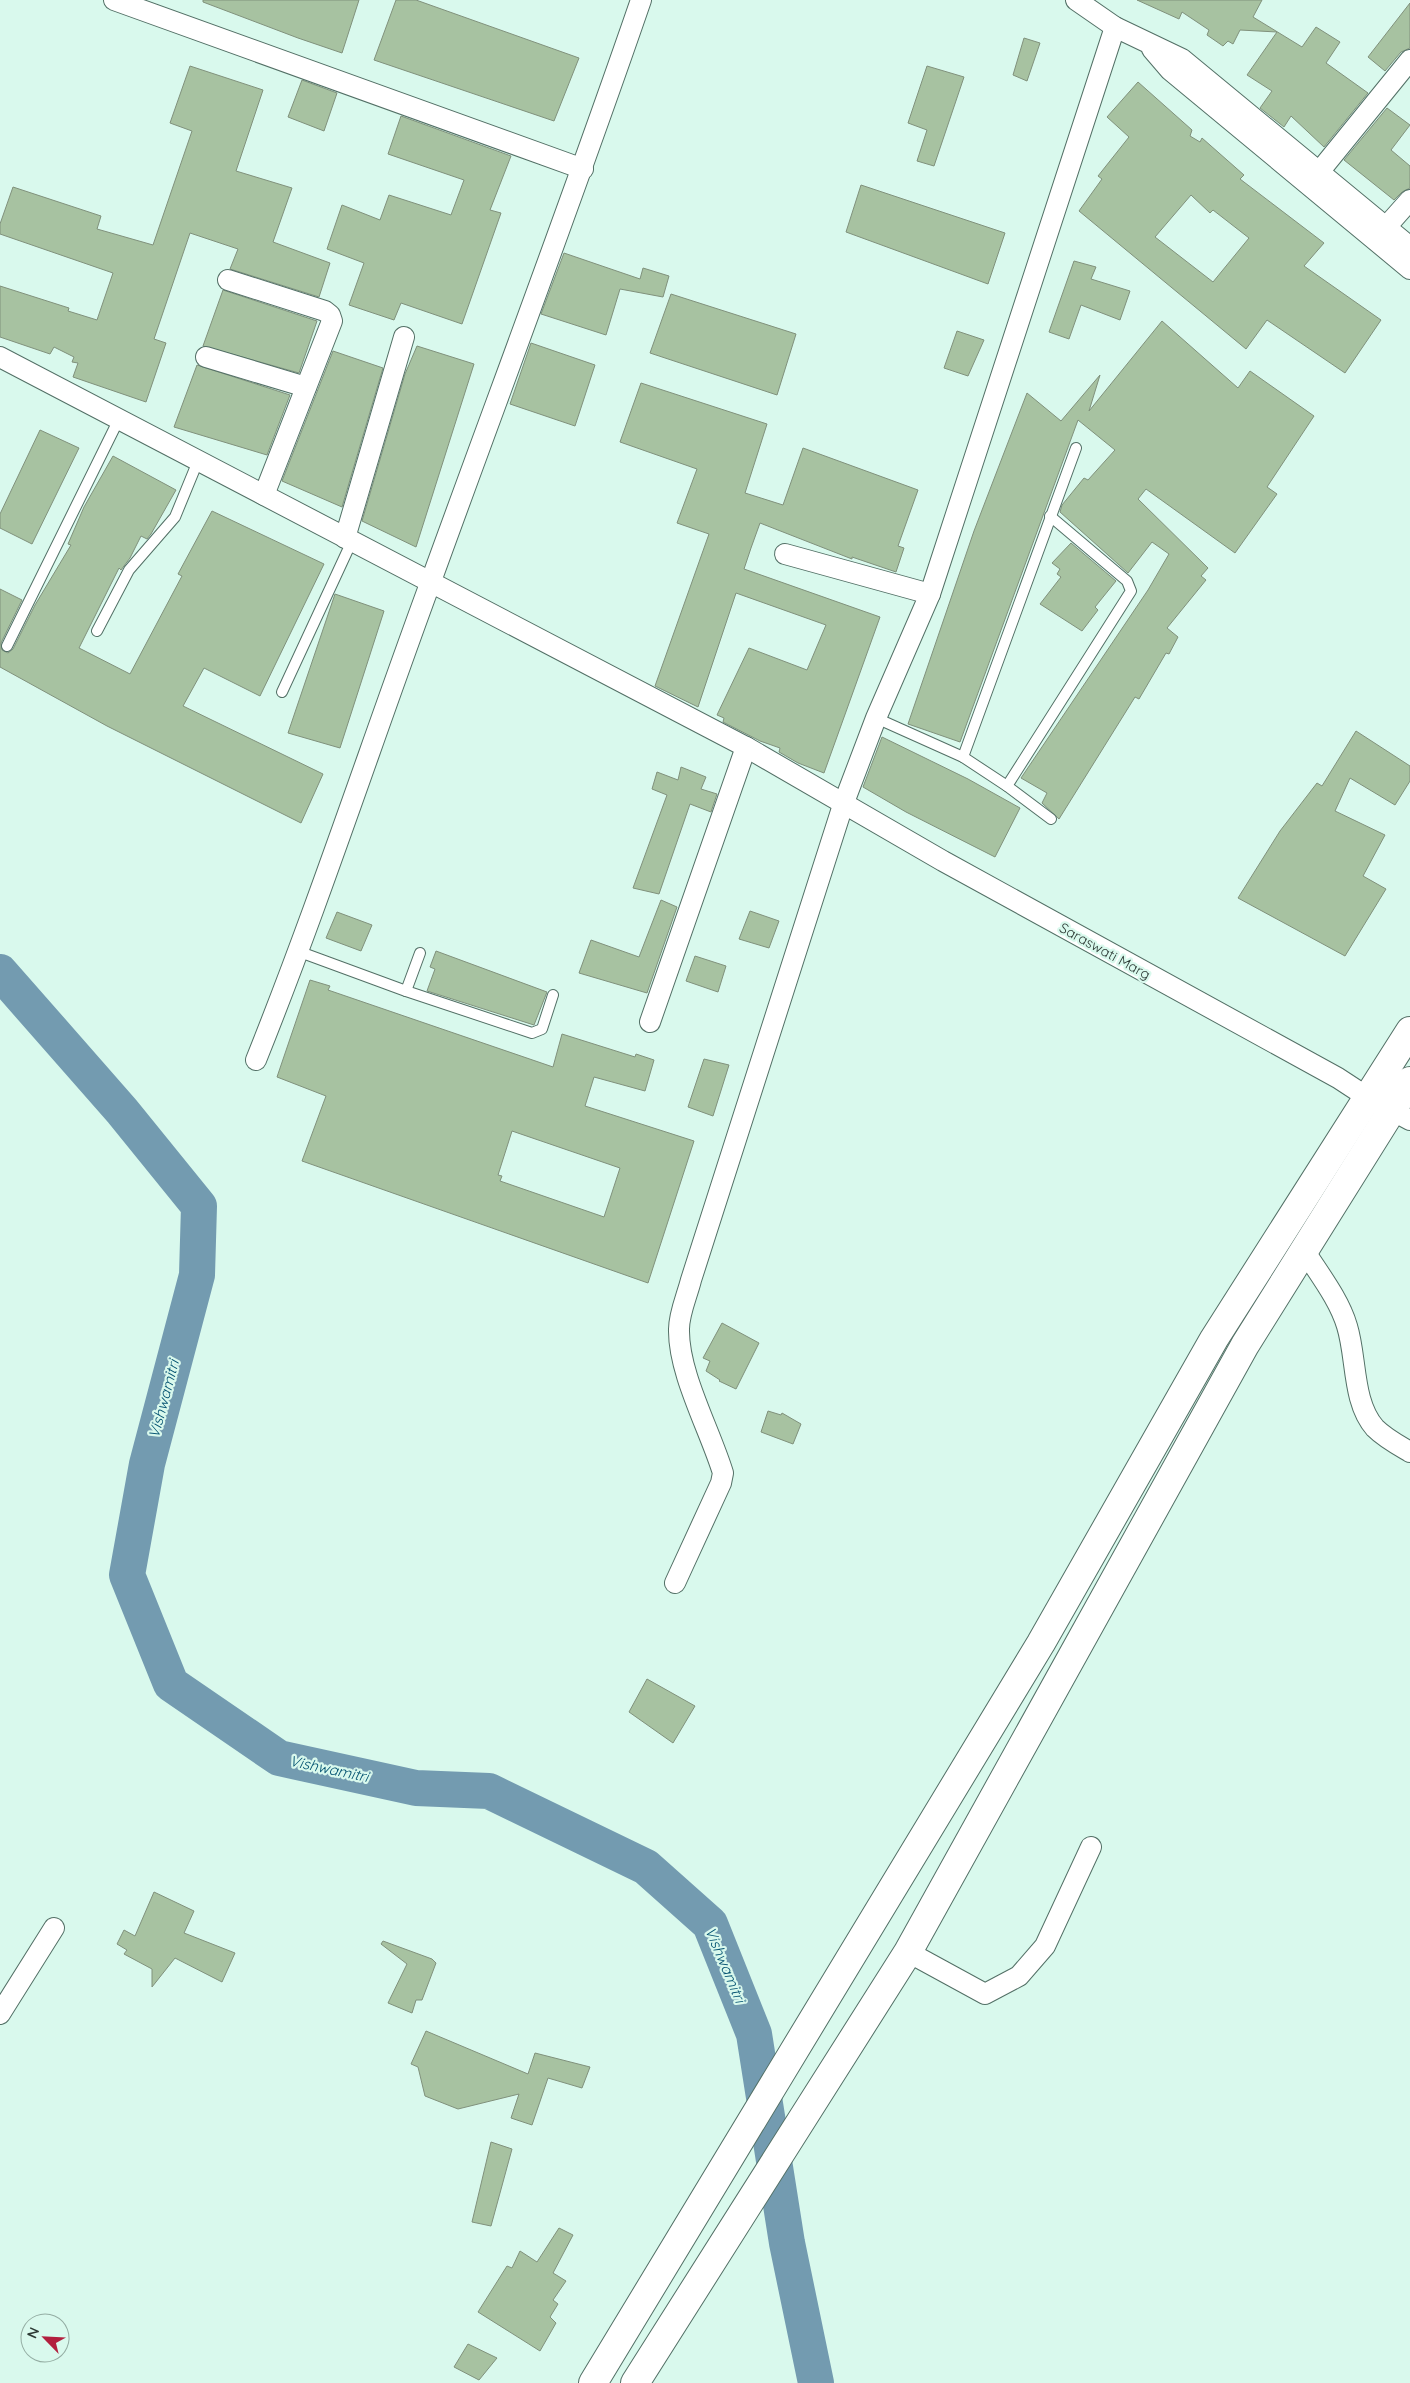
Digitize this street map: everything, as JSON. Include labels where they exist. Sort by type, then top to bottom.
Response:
[{"type":"main road","points":[[628,2383],[598,2374],[1041,1643],[1214,1339],[1410,1031]]},
{"type":"main road","points":[[635,2383],[908,1952],[1245,1345],[1304,1250],[1401,1115],[1410,1082]]},
{"type":"street","points":[[114,0],[583,169]]},
{"type":"street","points":[[256,1060],[300,952],[430,583],[583,169],[640,0]]},
{"type":"street","points":[[1076,0],[1115,27],[1182,59],[1410,247]]},
{"type":"street","points":[[675,1583],[722,1483],[723,1473],[688,1378],[679,1326],[691,1280],[843,805],[876,718],[930,594],[1115,27]]},
{"type":"street","points":[[1145,42],[1170,70],[1410,269]]},
{"type":"street","points":[[1319,172],[1410,60]]},
{"type":"street","points":[[1386,228],[1410,200]]},
{"type":"street","points":[[228,280],[325,311],[330,315],[332,321],[264,495]]},
{"type":"street","points":[[349,539],[404,337]]},
{"type":"street","name":"Saraswati Marg","points":[[0,357],[746,747],[843,805],[1338,1078],[1367,1097],[1401,1115]]},
{"type":"street","points":[[206,357],[306,387]]},
{"type":"street","points":[[785,554],[930,594]]},
{"type":"street","points":[[650,1022],[746,747]]},
{"type":"street","points":[[1304,1250],[1341,1309],[1347,1326],[1364,1410],[1376,1428],[1410,1452]]},
{"type":"street","points":[[908,1952],[985,1994],[1019,1976],[1045,1946],[1091,1847]]},
{"type":"street","points":[[0,2014],[54,1928]]},
{"type":"lane","points":[[7,646],[119,419]]},
{"type":"lane","points":[[963,757],[1076,448]]},
{"type":"lane","points":[[97,631],[129,570],[175,517],[198,461]]},
{"type":"lane","points":[[1007,786],[1131,591],[1127,581],[1050,516]]},
{"type":"lane","points":[[282,692],[349,539]]},
{"type":"lane","points":[[876,718],[963,757],[1007,786],[1051,819]]},
{"type":"lane","points":[[300,952],[406,991],[532,1033],[542,1029],[553,995]]},
{"type":"lane","points":[[406,991],[420,953]]},
{"type":"building","points":[[203,0],[359,0],[342,53],[203,2]]},
{"type":"building","points":[[396,0],[416,0],[579,58],[554,121],[374,60]]},
{"type":"building","points":[[1137,0],[1262,0],[1253,17],[1302,47],[1316,27],[1340,42],[1326,63],[1368,93],[1324,147],[1291,116],[1284,127],[1260,108],[1272,91],[1247,75],[1277,32],[1240,30],[1233,44],[1228,41],[1223,46],[1207,35],[1209,30],[1182,12],[1179,19]]},
{"type":"building","points":[[1410,3],[1410,48],[1401,52],[1385,71],[1368,57]]},
{"type":"building","points":[[1024,38],[1040,43],[1027,81],[1013,75]]},
{"type":"building","points":[[190,66],[263,90],[236,171],[292,188],[273,242],[330,263],[319,297],[230,269],[238,249],[190,233],[154,339],[166,343],[146,402],[73,377],[78,363],[72,362],[74,357],[54,347],[50,354],[0,337],[0,286],[69,308],[68,311],[97,320],[113,273],[0,234],[0,224],[13,187],[101,216],[97,229],[153,245],[192,131],[170,123]]},
{"type":"building","points":[[927,66],[964,77],[934,166],[917,161],[927,130],[908,123]]},
{"type":"building","points":[[302,80],[337,93],[324,131],[288,117]]},
{"type":"building","points":[[1138,82],[1192,130],[1190,136],[1200,142],[1202,138],[1244,175],[1240,179],[1324,243],[1304,266],[1381,320],[1345,373],[1267,320],[1246,349],[1079,211],[1102,179],[1098,176],[1129,137],[1107,117]],"holes":[[[1191,195],[1210,213],[1213,210],[1249,238],[1213,282],[1155,237]]]},
{"type":"building","points":[[1387,108],[1410,125],[1391,150],[1410,166],[1410,188],[1402,192],[1394,200],[1344,160]]},
{"type":"building","points":[[401,116],[511,156],[490,210],[501,213],[462,324],[401,303],[394,320],[349,305],[364,263],[327,249],[342,205],[380,220],[389,195],[451,215],[464,180],[388,154]]},
{"type":"building","points":[[861,185],[1005,233],[988,284],[846,232]]},
{"type":"building","points":[[564,253],[640,279],[643,268],[669,276],[663,297],[620,289],[606,335],[541,314]]},
{"type":"building","points":[[1074,261],[1096,267],[1091,279],[1130,291],[1120,320],[1081,305],[1069,339],[1049,332]]},
{"type":"building","points":[[223,290],[317,321],[299,373],[203,346]]},
{"type":"building","points":[[671,294],[796,334],[777,395],[650,353]]},
{"type":"building","points":[[1162,321],[1238,388],[1250,371],[1314,416],[1267,487],[1277,494],[1235,553],[1146,489],[1138,499],[1208,568],[1201,576],[1206,580],[1167,628],[1178,637],[1169,654],[1166,653],[1139,699],[1135,697],[1059,819],[1042,803],[1047,793],[1021,778],[1148,590],[1169,554],[1152,542],[1128,573],[1060,512],[1062,505],[1084,478],[1088,480],[1115,450],[1078,420],[960,742],[908,724],[974,531],[1027,393],[1061,421],[1100,375],[1089,411]]},
{"type":"building","points":[[957,331],[984,340],[968,376],[944,368]]},
{"type":"building","points":[[531,343],[595,365],[575,426],[510,404]]},
{"type":"building","points":[[417,346],[474,364],[416,547],[362,521],[405,374]]},
{"type":"building","points":[[333,351],[383,368],[342,507],[282,481]]},
{"type":"building","points":[[197,365],[290,395],[267,455],[174,427]]},
{"type":"building","points":[[641,383],[767,424],[745,493],[783,505],[803,448],[918,490],[898,546],[904,548],[896,572],[852,557],[852,559],[760,523],[744,569],[880,617],[824,773],[798,763],[779,752],[780,748],[760,741],[723,722],[724,718],[717,715],[749,648],[807,670],[826,625],[736,593],[698,707],[655,686],[709,534],[677,523],[697,469],[620,442]]},
{"type":"building","points":[[40,430],[79,448],[32,544],[0,528],[0,514]]},
{"type":"building","points":[[113,456],[176,490],[151,534],[147,539],[141,536],[130,558],[121,570],[119,568],[79,648],[130,674],[182,576],[178,574],[212,511],[324,564],[260,696],[204,668],[183,706],[323,774],[301,823],[107,726],[0,667],[0,589],[22,600],[1,643],[2,650],[8,653],[13,649],[35,605],[71,545],[68,544],[84,507]]},
{"type":"building","points":[[1071,543],[1116,581],[1095,607],[1098,610],[1082,631],[1040,604],[1061,577],[1057,574],[1060,569],[1052,563]]},
{"type":"building","points":[[335,594],[384,611],[340,748],[288,733]]},
{"type":"building","points":[[1356,731],[1410,766],[1410,781],[1395,805],[1350,778],[1335,811],[1385,835],[1363,876],[1386,889],[1345,956],[1238,898],[1280,831],[1317,783],[1322,786]]},
{"type":"building","points":[[882,737],[968,779],[1020,808],[995,857],[906,812],[863,787]]},
{"type":"building","points":[[681,767],[706,777],[701,789],[717,794],[711,812],[690,804],[659,894],[633,888],[667,795],[652,789],[657,772],[678,780]]},
{"type":"building","points":[[661,900],[677,907],[647,993],[579,973],[591,940],[639,957]]},
{"type":"building","points":[[750,911],[779,921],[769,948],[739,939]]},
{"type":"building","points":[[337,912],[372,925],[361,951],[326,938]]},
{"type":"building","points":[[436,951],[547,992],[534,1025],[427,991],[435,969],[430,967]]},
{"type":"building","points":[[695,956],[726,966],[718,992],[686,981]]},
{"type":"building","points":[[310,980],[330,986],[328,990],[553,1067],[562,1034],[635,1057],[636,1054],[654,1060],[645,1091],[594,1077],[585,1106],[694,1141],[648,1283],[302,1161],[326,1096],[277,1077]],"holes":[[[512,1131],[620,1168],[604,1217],[500,1181],[502,1176],[498,1175]]]},
{"type":"building","points":[[704,1059],[729,1065],[713,1116],[688,1107]]},
{"type":"building","points":[[722,1323],[759,1343],[736,1389],[719,1381],[706,1371],[710,1361],[703,1358]]},
{"type":"building","points":[[768,1411],[781,1415],[782,1413],[801,1424],[793,1444],[761,1432]]},
{"type":"building","points":[[647,1679],[695,1706],[673,1743],[629,1712]]},
{"type":"building","points":[[154,1892],[194,1911],[184,1933],[235,1953],[222,1982],[175,1958],[152,1987],[152,1969],[124,1954],[127,1950],[117,1944],[124,1930],[135,1936]]},
{"type":"building","points":[[383,1941],[432,1959],[436,1963],[422,2000],[416,2000],[412,2013],[388,2003],[407,1964],[381,1944]]},
{"type":"building","points":[[426,2031],[528,2074],[535,2053],[590,2067],[582,2088],[548,2078],[532,2125],[511,2118],[519,2094],[458,2109],[425,2096],[418,2067],[411,2064]]},
{"type":"building","points":[[491,2142],[512,2149],[491,2226],[472,2222]]},
{"type":"building","points":[[559,2228],[573,2235],[553,2273],[566,2281],[553,2300],[558,2304],[550,2317],[556,2323],[540,2351],[478,2312],[507,2266],[512,2268],[520,2251],[537,2262]]},
{"type":"building","points":[[468,2344],[497,2358],[479,2380],[454,2367]]},
{"type":"waterway","name":"Vishwamitri","points":[[0,972],[122,1111],[199,1206],[197,1275],[147,1464],[127,1575],[171,1684],[279,1758],[416,1788],[489,1791],[646,1867],[710,1924],[754,2034],[787,2243],[816,2383]]}]
